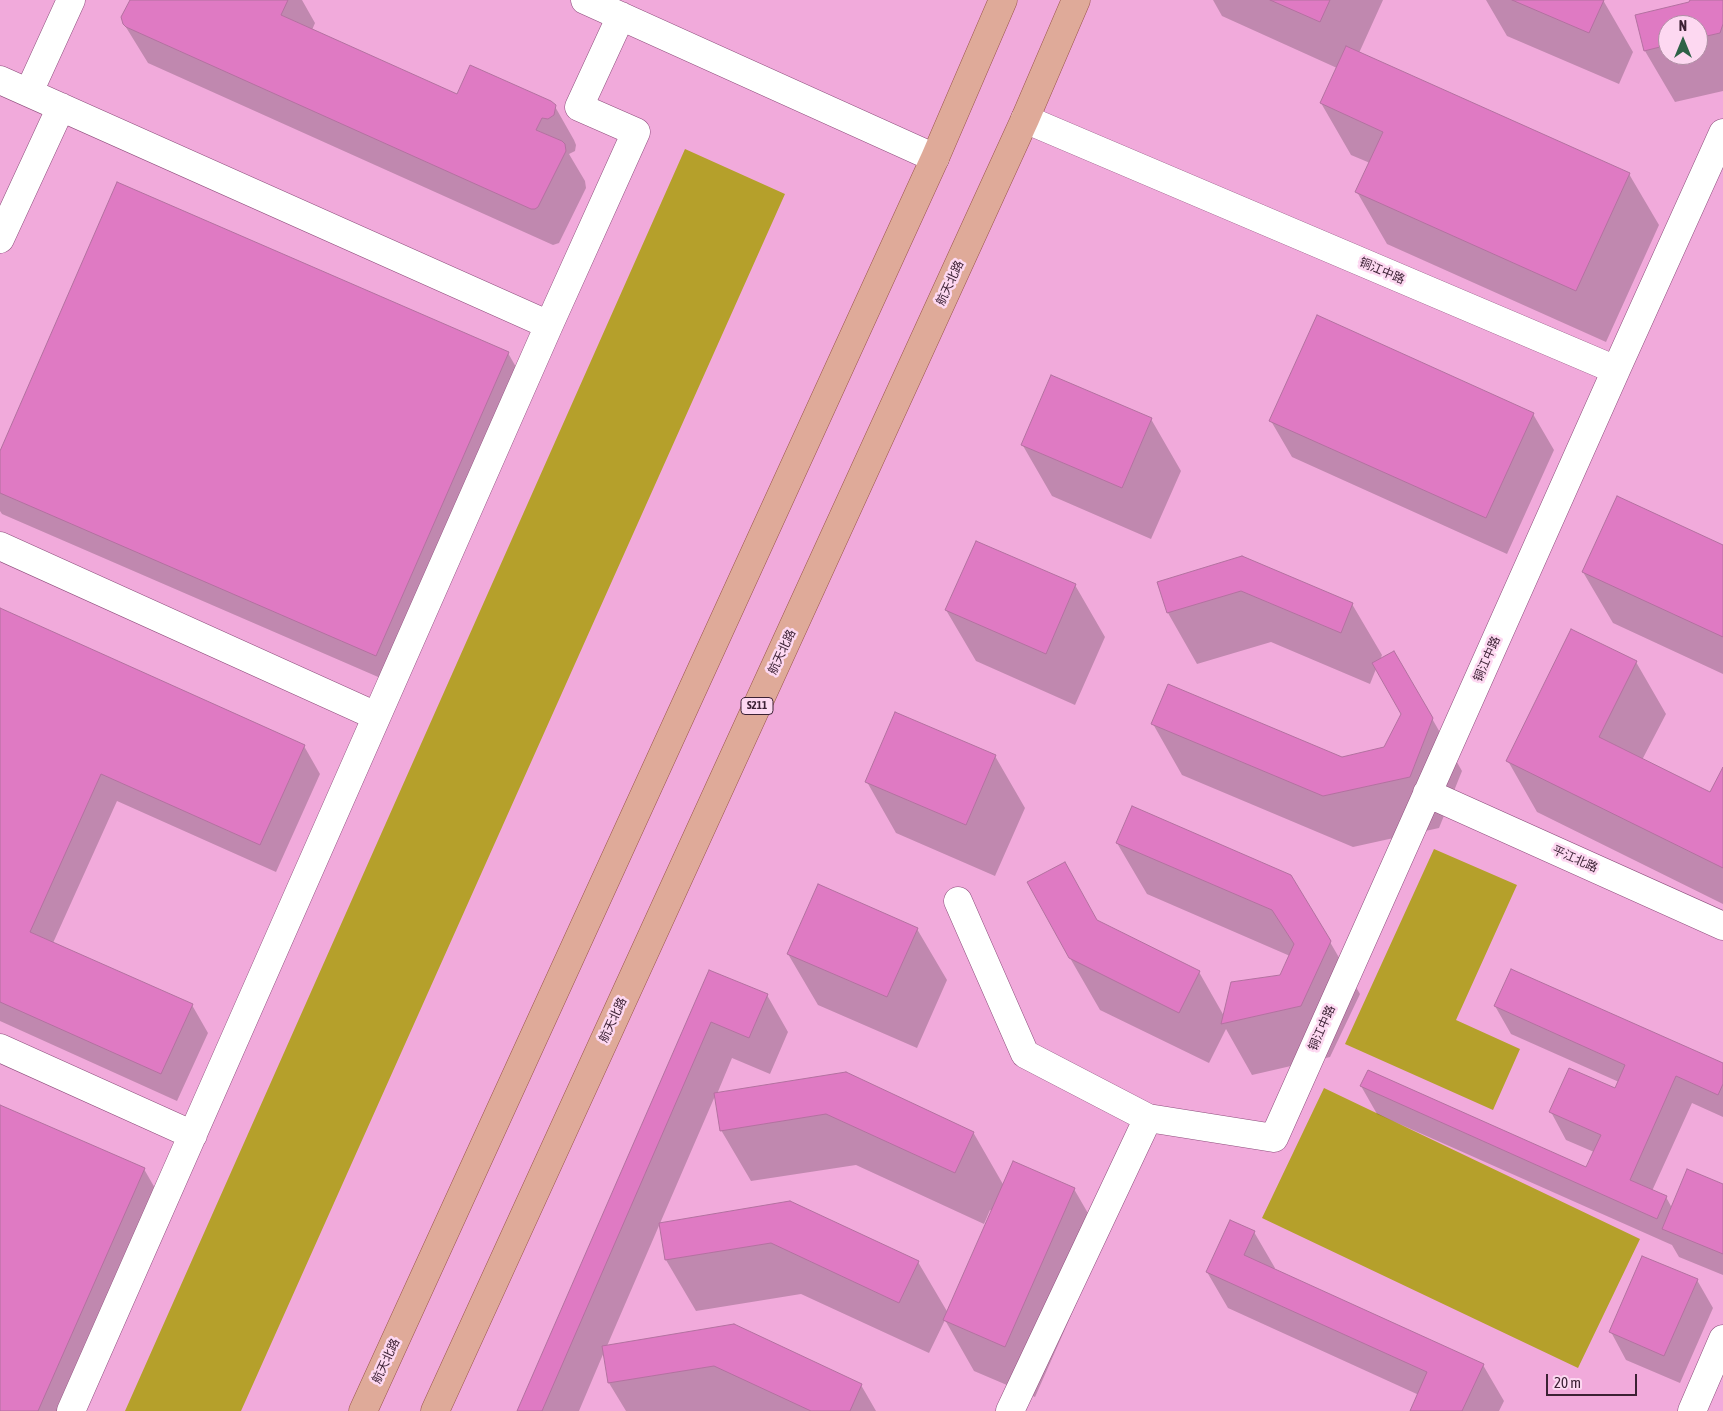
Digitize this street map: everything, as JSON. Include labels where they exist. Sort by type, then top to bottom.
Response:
[{"type":"main road","name":"航天北路","points":[[363,1411],[935,158],[1003,0]]},
{"type":"main road","name":"航天北路","points":[[435,1411],[1025,119],[1076,0]]},
{"type":"street","points":[[28,92],[72,0]]},
{"type":"street","points":[[585,0],[935,158]]},
{"type":"street","points":[[71,1411],[548,325],[636,132],[579,107],[621,16]]},
{"type":"street","points":[[0,80],[548,325]]},
{"type":"street","points":[[0,239],[61,107]]},
{"type":"street","name":"铜江中路","points":[[958,901],[1025,1054],[1148,1118],[1274,1138],[1616,370],[1025,119]]},
{"type":"street","points":[[1616,370],[1723,133]]},
{"type":"street","points":[[0,546],[376,716]]},
{"type":"street","name":"平江北路","points":[[1427,793],[1723,926]]},
{"type":"street","points":[[0,1048],[193,1134]]},
{"type":"street","points":[[1010,1411],[1148,1118]]},
{"type":"street","points":[[1692,1411],[1723,1339]]},
{"type":"shaded area","points":[[685,149],[785,194],[241,1411],[125,1411]]},
{"type":"shaded area","points":[[1434,849],[1517,885],[1456,1020],[1520,1049],[1493,1110],[1345,1044]]},
{"type":"shaded area","points":[[1324,1088],[1640,1239],[1578,1368],[1262,1218]]},
{"type":"building","points":[[130,0],[288,0],[281,15],[457,94],[470,65],[551,101],[556,105],[554,115],[548,119],[542,118],[536,130],[562,141],[565,144],[566,151],[538,207],[531,209],[126,27],[121,17]]},
{"type":"building","points":[[1270,0],[1330,0],[1320,22]]},
{"type":"building","points":[[1512,0],[1604,0],[1589,33]]},
{"type":"building","points":[[1690,0],[1723,0],[1723,24],[1720,33],[1708,36],[1708,15],[1658,15],[1658,48],[1644,51],[1635,15],[1689,2]]},
{"type":"building","points":[[1346,46],[1630,173],[1576,291],[1355,192],[1383,132],[1320,103]]},
{"type":"building","points":[[117,182],[509,352],[376,656],[0,493],[0,451]]},
{"type":"building","points":[[1317,315],[1534,413],[1486,518],[1269,421]]},
{"type":"building","points":[[1051,375],[1152,418],[1122,488],[1021,445]]},
{"type":"building","points":[[1617,496],[1723,545],[1723,637],[1582,572]]},
{"type":"building","points":[[976,541],[1076,584],[1046,654],[945,610]]},
{"type":"building","points":[[1242,556],[1353,603],[1341,633],[1241,591],[1167,613],[1157,582]]},
{"type":"building","points":[[0,608],[305,745],[260,845],[101,774],[30,932],[193,1004],[161,1074],[0,1002]]},
{"type":"building","points":[[1571,629],[1637,661],[1599,737],[1710,792],[1723,767],[1723,868],[1506,761]]},
{"type":"building","points":[[1394,651],[1433,718],[1410,777],[1323,796],[1151,724],[1168,684],[1342,757],[1384,747],[1401,714],[1372,663]]},
{"type":"building","points":[[895,712],[996,755],[966,825],[865,782]]},
{"type":"building","points":[[1132,806],[1291,875],[1331,941],[1301,1006],[1221,1024],[1231,982],[1280,975],[1294,944],[1272,910],[1116,843]]},
{"type":"building","points":[[1065,862],[1097,920],[1200,971],[1179,1013],[1069,958],[1027,882]]},
{"type":"building","points":[[818,884],[918,928],[887,997],[787,954]]},
{"type":"building","points":[[1511,969],[1723,1063],[1723,1084],[1718,1095],[1676,1076],[1630,1180],[1667,1196],[1657,1219],[1360,1086],[1368,1070],[1586,1167],[1601,1135],[1549,1112],[1569,1068],[1615,1088],[1625,1065],[1494,1006]]},
{"type":"building","points":[[709,970],[768,994],[749,1038],[711,1022],[542,1411],[517,1411]]},
{"type":"building","points":[[846,1072],[974,1132],[955,1173],[826,1114],[720,1131],[714,1093]]},
{"type":"building","points":[[0,1105],[145,1168],[38,1411],[0,1411]]},
{"type":"building","points":[[1013,1161],[1075,1188],[1005,1347],[943,1320]]},
{"type":"building","points":[[1687,1169],[1723,1184],[1723,1254],[1662,1229]]},
{"type":"building","points":[[790,1201],[919,1261],[899,1303],[771,1243],[665,1260],[659,1223]]},
{"type":"building","points":[[1230,1220],[1255,1231],[1244,1255],[1484,1364],[1462,1411],[1410,1411],[1427,1372],[1206,1272]]},
{"type":"building","points":[[1642,1256],[1698,1279],[1664,1356],[1609,1332]]},
{"type":"building","points":[[734,1324],[862,1384],[850,1411],[811,1411],[714,1366],[608,1383],[602,1346]]}]
